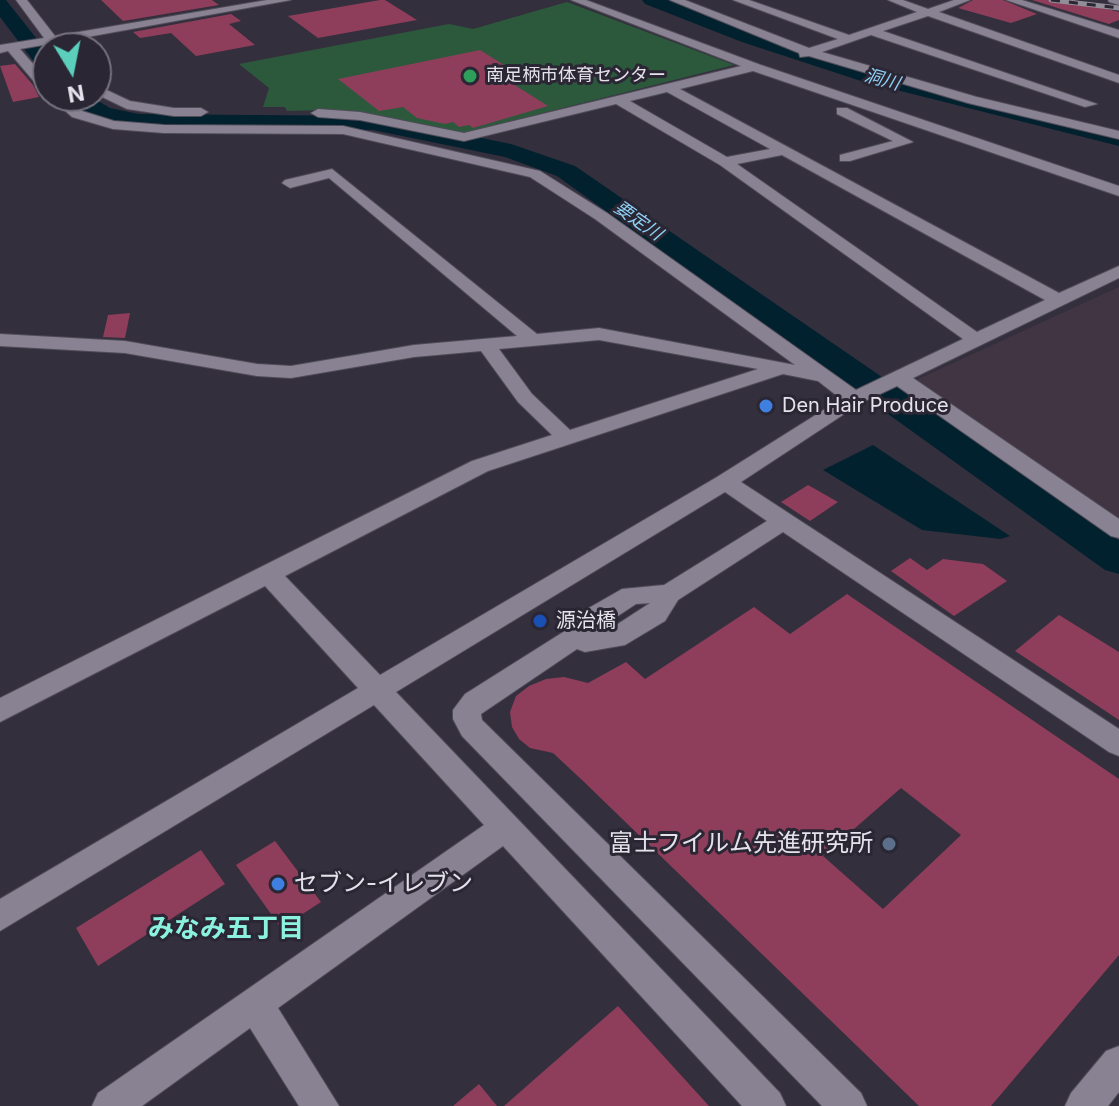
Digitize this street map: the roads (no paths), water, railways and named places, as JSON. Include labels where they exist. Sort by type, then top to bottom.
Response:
[{"type":"street","points":[[21,0],[43,32]]},
{"type":"street","points":[[110,32],[286,0]]},
{"type":"street","points":[[576,0],[755,68],[1119,191]]},
{"type":"street","points":[[675,0],[803,54],[1119,135]]},
{"type":"street","points":[[738,0],[847,38]]},
{"type":"street","points":[[893,0],[1119,79]]},
{"type":"street","points":[[303,113],[360,116],[464,137],[755,68],[965,0]]},
{"type":"street","points":[[1011,0],[1119,34]]},
{"type":"street","points":[[1113,0],[1119,2]]},
{"type":"street","points":[[997,13],[1025,5]]},
{"type":"street","points":[[1089,24],[1103,19]]},
{"type":"street","points":[[870,31],[1090,104]]},
{"type":"street","points":[[9,47],[32,45]]},
{"type":"street","points":[[9,47],[32,72]]},
{"type":"street","points":[[809,86],[804,89],[805,93],[906,142],[845,158]]},
{"type":"street","points":[[667,87],[1059,300]]},
{"type":"street","points":[[112,97],[127,105],[174,112],[213,112]]},
{"type":"street","points":[[617,99],[725,162],[976,340]]},
{"type":"street","points":[[75,112],[113,125],[164,129],[343,130],[535,174],[601,216],[854,399]]},
{"type":"street","points":[[725,162],[787,150]]},
{"type":"street","points":[[290,183],[332,173],[532,339]]},
{"type":"street","points":[[0,916],[725,482],[854,399],[1119,271]]},
{"type":"street","points":[[0,340],[125,347],[257,370],[291,372],[414,351],[599,334],[824,376]]},
{"type":"street","points":[[486,344],[525,398],[565,436]]},
{"type":"street","points":[[0,711],[480,466],[781,368]]},
{"type":"street","points":[[898,377],[1119,530]]},
{"type":"street","points":[[725,482],[1119,744]]},
{"type":"street","points":[[782,522],[669,594],[631,595],[589,620],[577,636],[467,710],[472,728],[848,1106]]},
{"type":"street","points":[[269,575],[767,1106]]},
{"type":"street","points":[[111,1106],[505,827]]},
{"type":"street","points":[[255,1004],[320,1106]]},
{"type":"street","points":[[1084,1106],[1119,1064]]},
{"type":"water","points":[[873,445],[1010,536],[1001,539],[922,530],[823,470]]},
{"type":"waterway","name":"洞川","points":[[651,0],[749,38],[868,77],[1119,139]]},
{"type":"waterway","name":"要定川","points":[[0,4],[32,46]]},
{"type":"waterway","name":"要定川","points":[[100,112],[139,121],[373,123],[511,151],[566,171],[1119,560]]},
{"type":"railway","points":[[1051,0],[1119,8]]},
{"type":"place","name":"南足柄市体育センター","points":[[470,76]]},
{"type":"place","name":"Den Hair Produce","points":[[766,406]]},
{"type":"place","name":"源治橋","points":[[540,621]]},
{"type":"place","name":"富士フイルム先進研究所","points":[[889,844]]},
{"type":"place","name":"セブン-イレブン","points":[[278,884]]},
{"type":"district","name":"みなみ五丁目","points":[[226,929]]}]
